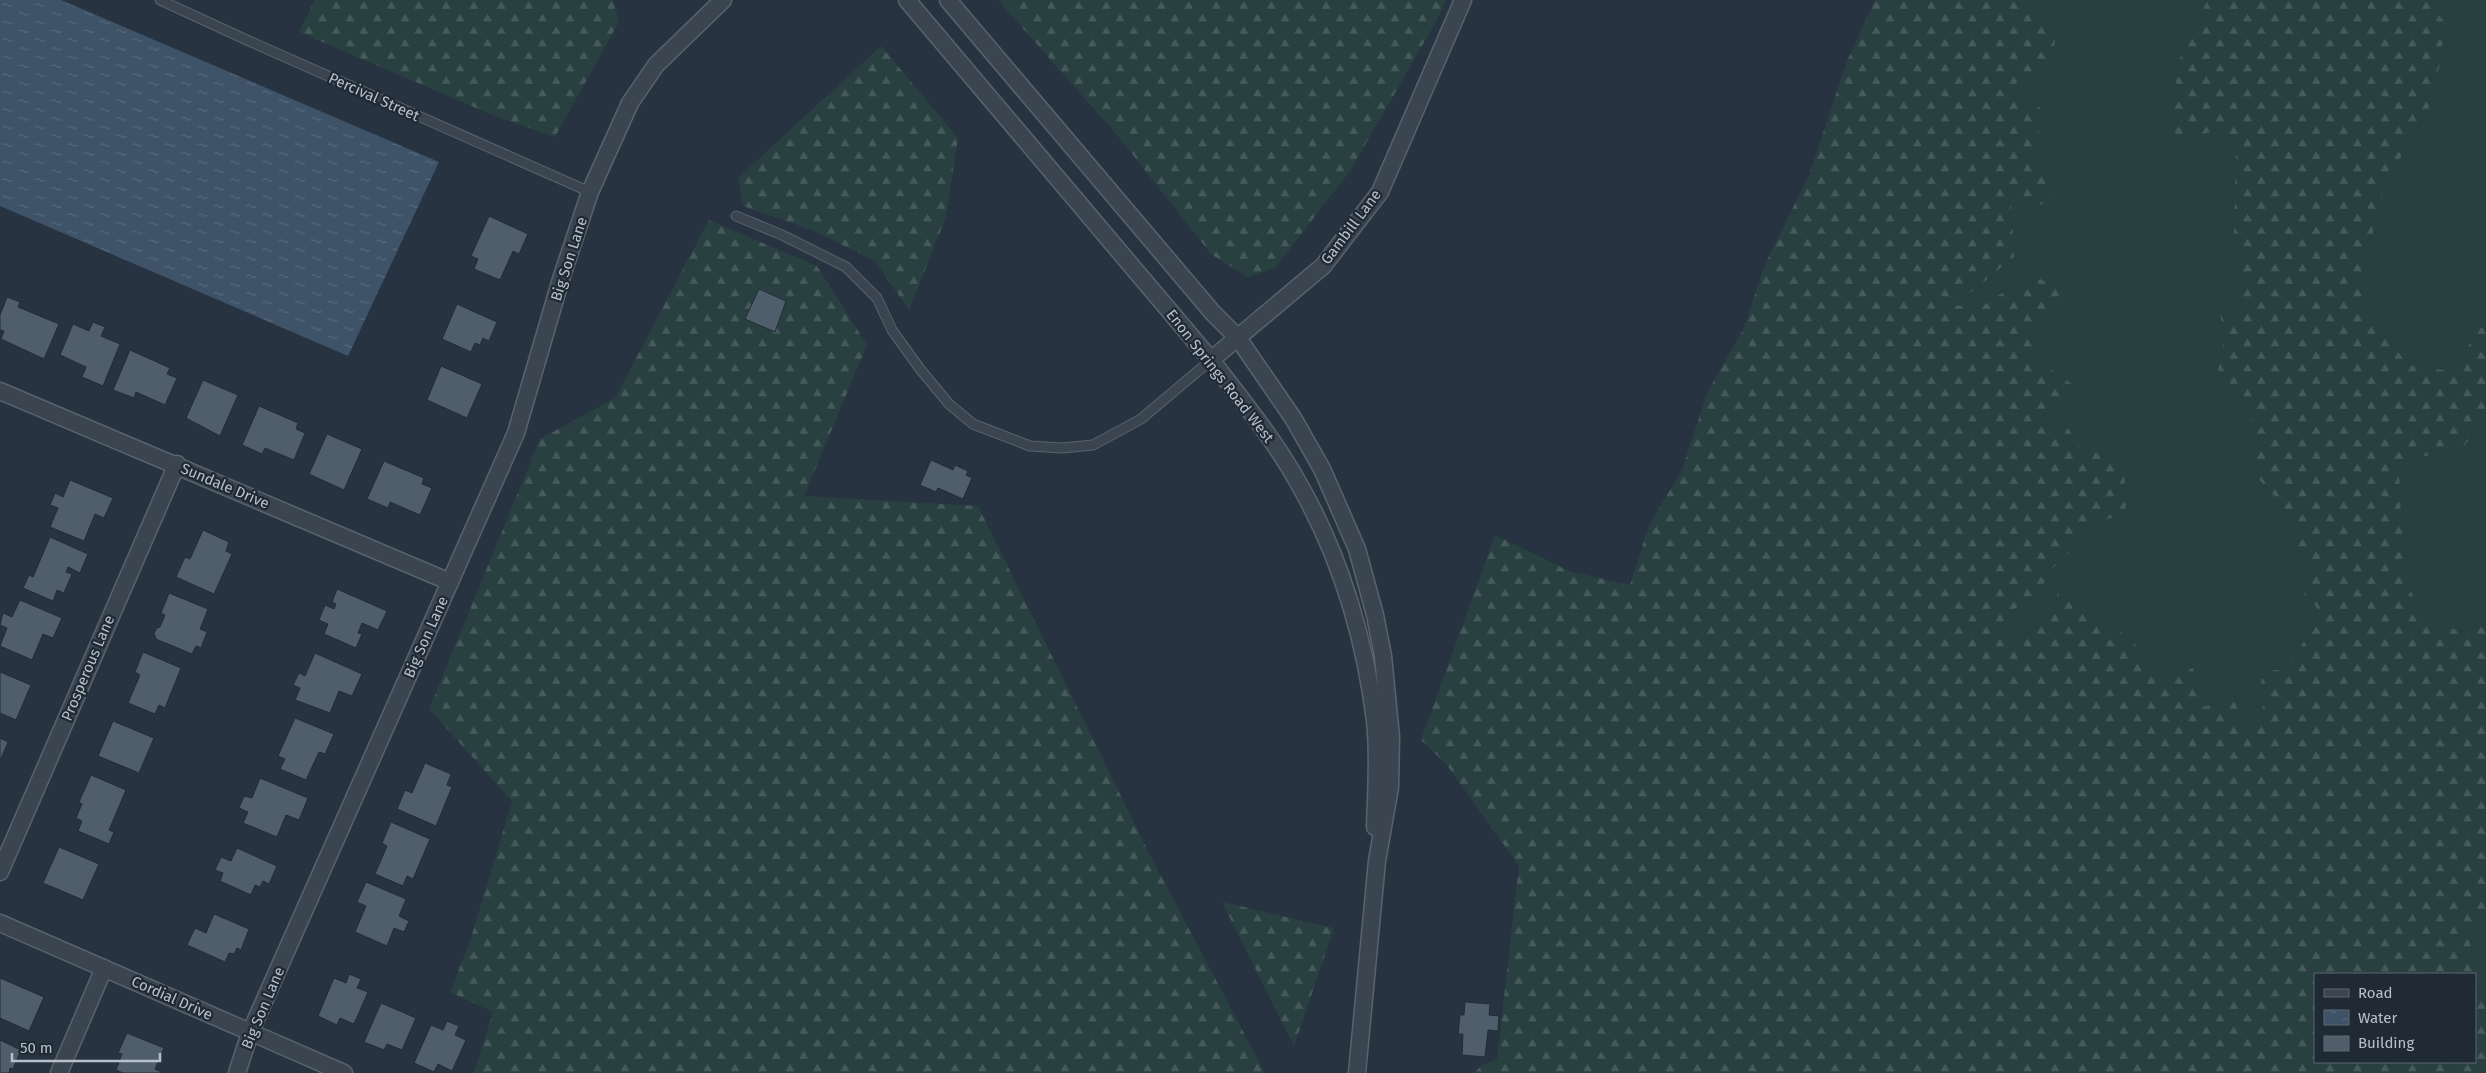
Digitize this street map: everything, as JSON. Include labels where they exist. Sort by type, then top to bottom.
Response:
[{"type":"street","name":"Big Son Lane","points":[[237,1073],[250,1033],[516,433],[561,279],[590,192],[635,95],[656,65],[723,0]]},
{"type":"street","name":"Enon Springs Road West","points":[[907,0],[1211,360],[1257,419],[1299,485],[1333,557],[1347,594],[1366,667],[1375,722],[1375,886]]},
{"type":"street","points":[[948,0],[1213,313],[1238,338],[1293,418],[1322,469],[1357,549],[1375,615],[1389,699],[1391,737],[1390,787],[1375,886],[1357,1073]]},
{"type":"street","name":"Gambill Lane","points":[[1211,360],[1323,266],[1343,243],[1380,192],[1464,0]]},
{"type":"street","name":"Sundale Drive","points":[[0,391],[176,464],[450,582]]},
{"type":"street","name":"Prosperous Lane","points":[[0,872],[176,464]]},
{"type":"street","name":"Cordial Drive","points":[[0,923],[344,1073]]},
{"type":"street","points":[[59,1073],[104,968]]},
{"type":"lane","name":"Percival Street","points":[[160,0],[248,42],[590,192]]},
{"type":"lane","points":[[736,216],[782,235],[846,267],[878,298],[892,330],[920,370],[949,404],[973,424],[1030,446],[1062,448],[1092,445],[1140,420],[1211,360]]},
{"type":"green space","points":[[315,0],[613,0],[619,22],[555,137],[497,117],[299,32]]},
{"type":"green space","points":[[998,0],[1446,0],[1437,20],[1350,171],[1275,268],[1247,277],[1211,254],[1117,135]]},
{"type":"green space","points":[[1875,0],[2015,0],[2058,28],[2050,63],[2012,86],[2045,112],[2031,156],[2059,177],[2047,205],[2011,201],[2014,257],[1956,305],[1978,309],[2011,287],[2036,277],[2063,290],[2061,307],[2028,330],[2038,360],[2072,384],[2066,398],[2044,410],[2043,426],[2065,424],[2081,448],[2107,456],[2124,466],[2126,513],[2087,526],[2071,551],[2052,569],[2039,592],[2005,616],[1998,639],[2019,641],[2058,610],[2057,588],[2132,640],[2159,679],[2193,668],[2204,707],[2234,696],[2242,723],[2250,729],[2266,701],[2261,680],[2268,671],[2284,669],[2305,640],[2318,609],[2304,594],[2311,578],[2298,550],[2284,507],[2254,474],[2255,443],[2247,402],[2218,370],[2225,334],[2220,315],[2243,306],[2241,275],[2234,236],[2236,146],[2217,130],[2187,139],[2175,138],[2175,89],[2182,53],[2191,31],[2208,0],[2424,0],[2443,20],[2442,56],[2429,107],[2384,187],[2362,278],[2370,320],[2409,365],[2450,371],[2486,321],[2486,415],[2461,451],[2410,458],[2399,468],[2401,518],[2412,594],[2428,622],[2462,631],[2486,625],[2486,914],[2470,943],[2475,973],[2314,973],[2314,1063],[2476,1063],[2476,977],[2480,1000],[2486,1002],[2486,1073],[1474,1073],[1482,1065],[1497,1059],[1519,866],[1447,765],[1421,740],[1495,535],[1569,571],[1630,585],[1649,525],[1682,470],[1707,393],[1744,328],[1765,264],[1809,175],[1847,61]]},
{"type":"green space","points":[[2015,0],[2208,0],[2188,36],[2176,77],[2174,101],[2175,138],[2187,139],[2217,130],[2236,146],[2234,235],[2241,275],[2243,306],[2220,315],[2225,334],[2218,370],[2247,402],[2255,443],[2254,474],[2284,507],[2298,550],[2311,578],[2304,594],[2318,609],[2305,640],[2284,669],[2268,671],[2266,701],[2250,729],[2242,723],[2234,696],[2204,707],[2159,679],[2132,640],[2057,588],[2058,610],[2019,641],[1998,639],[2005,616],[2039,592],[2052,569],[2071,551],[2087,526],[2126,513],[2107,456],[2081,448],[2065,424],[2043,426],[2044,410],[2066,398],[2072,384],[2038,360],[2028,330],[2061,307],[2011,287],[1978,309],[1956,306],[2014,257],[2011,201],[2031,156],[2012,86],[2050,63],[2058,29]]},
{"type":"green space","points":[[2424,0],[2486,0],[2486,321],[2450,371],[2409,365],[2370,320],[2362,278],[2384,187],[2429,107]]},
{"type":"green space","points":[[881,46],[958,138],[946,217],[909,310],[875,261],[812,230],[743,206],[738,178]]},
{"type":"green space","points":[[709,220],[817,266],[867,345],[804,496],[978,506],[1150,855],[1265,1073],[474,1073],[493,1012],[450,992],[470,941],[512,801],[429,709],[540,439],[615,398]]},
{"type":"green space","points":[[2486,415],[2486,625],[2462,631],[2428,622],[2412,594],[2401,518],[2399,467],[2410,458],[2461,451]]},
{"type":"green space","points":[[1222,902],[1334,928],[1294,1046]]},
{"type":"green space","points":[[2486,914],[2486,1002],[2480,1000],[2470,943]]},
{"type":"water","points":[[0,0],[61,0],[439,162],[348,356],[0,206]]},
{"type":"building","points":[[489,216],[528,234],[519,254],[513,251],[500,280],[474,269],[478,259],[471,256]]},
{"type":"building","points":[[759,289],[786,301],[775,332],[745,319]]},
{"type":"building","points":[[7,297],[20,302],[18,307],[59,324],[44,359],[1,339],[4,331],[0,330],[0,315]]},
{"type":"building","points":[[457,304],[497,322],[489,341],[483,338],[480,345],[475,343],[471,352],[442,339]]},
{"type":"building","points":[[93,322],[105,327],[101,336],[120,344],[103,386],[82,377],[86,367],[60,355],[73,324],[89,331]]},
{"type":"building","points":[[130,350],[170,368],[167,374],[177,378],[165,405],[136,392],[134,398],[113,390]]},
{"type":"building","points":[[441,366],[482,384],[467,418],[427,400]]},
{"type":"building","points":[[203,380],[238,395],[220,436],[186,418]]},
{"type":"building","points":[[259,406],[298,423],[296,429],[305,433],[294,460],[265,448],[262,454],[242,445]]},
{"type":"building","points":[[327,434],[362,449],[344,490],[309,474]]},
{"type":"building","points":[[931,460],[953,470],[955,465],[968,471],[966,475],[972,478],[963,499],[938,488],[936,492],[920,485]]},
{"type":"building","points":[[384,461],[424,478],[422,484],[432,488],[420,515],[390,502],[388,508],[367,499]]},
{"type":"building","points":[[70,480],[113,498],[104,518],[95,514],[84,541],[50,527],[58,508],[50,505],[55,493],[63,497]]},
{"type":"building","points":[[203,530],[229,542],[226,551],[232,554],[214,594],[176,577],[185,557],[190,559]]},
{"type":"building","points":[[50,537],[88,554],[80,573],[68,567],[66,572],[72,574],[64,593],[57,590],[53,601],[23,588],[29,575],[33,577]]},
{"type":"building","points":[[337,589],[387,611],[378,630],[362,623],[358,633],[362,634],[356,648],[324,634],[328,624],[319,620],[325,605],[334,609],[336,604],[332,602]]},
{"type":"building","points":[[169,593],[208,609],[200,629],[207,632],[201,648],[196,646],[192,654],[156,639],[154,633],[160,627],[165,615],[161,613]]},
{"type":"building","points":[[20,600],[62,618],[53,638],[43,634],[32,660],[0,646],[7,628],[0,625],[3,613],[12,617]]},
{"type":"building","points":[[143,652],[181,668],[165,708],[159,705],[155,714],[128,703],[140,675],[135,672]]},
{"type":"building","points":[[315,653],[362,674],[352,696],[339,691],[330,713],[295,700],[300,688],[293,685],[299,673],[305,676]]},
{"type":"building","points":[[0,672],[31,685],[16,720],[0,713]]},
{"type":"building","points":[[295,718],[334,734],[325,754],[319,752],[306,780],[280,769],[285,759],[278,756]]},
{"type":"building","points":[[113,721],[154,738],[139,773],[98,756]]},
{"type":"building","points":[[0,738],[8,742],[0,761]]},
{"type":"building","points":[[425,763],[451,774],[447,785],[452,787],[436,826],[397,809],[405,790],[412,793]]},
{"type":"building","points":[[91,775],[126,790],[109,830],[114,832],[109,844],[78,831],[82,821],[76,818],[82,804],[79,802]]},
{"type":"building","points":[[260,778],[308,798],[299,820],[286,815],[277,837],[243,823],[248,812],[239,808],[244,796],[252,798]]},
{"type":"building","points":[[391,822],[430,839],[413,879],[407,876],[403,886],[375,874],[387,846],[382,843]]},
{"type":"building","points":[[59,847],[99,864],[83,900],[43,883]]},
{"type":"building","points":[[237,848],[277,866],[269,884],[263,881],[260,887],[255,885],[251,895],[220,881],[223,873],[215,870],[221,857],[231,861]]},
{"type":"building","points":[[366,882],[406,899],[399,916],[409,921],[404,932],[394,928],[387,946],[355,932],[366,906],[357,902]]},
{"type":"building","points":[[214,914],[249,929],[241,950],[237,948],[234,954],[229,953],[225,962],[187,945],[195,928],[206,933]]},
{"type":"building","points":[[349,974],[361,979],[357,988],[368,992],[354,1024],[340,1018],[337,1025],[318,1016],[334,978],[346,983]]},
{"type":"building","points":[[0,978],[44,997],[29,1031],[0,1018]]},
{"type":"building","points":[[1465,1002],[1490,1004],[1489,1015],[1499,1016],[1498,1031],[1488,1030],[1485,1057],[1462,1055],[1463,1034],[1458,1034],[1460,1015],[1464,1015]]},
{"type":"building","points":[[381,1003],[416,1018],[402,1050],[387,1044],[384,1050],[364,1042]]},
{"type":"building","points":[[447,1021],[459,1026],[455,1035],[466,1040],[452,1071],[438,1064],[434,1072],[414,1063],[431,1025],[443,1030]]},
{"type":"building","points":[[127,1033],[164,1048],[155,1069],[163,1073],[123,1073],[116,1070],[122,1054],[118,1053]]},
{"type":"building","points":[[0,1040],[21,1050],[13,1069],[10,1068],[9,1073],[0,1073]]}]
